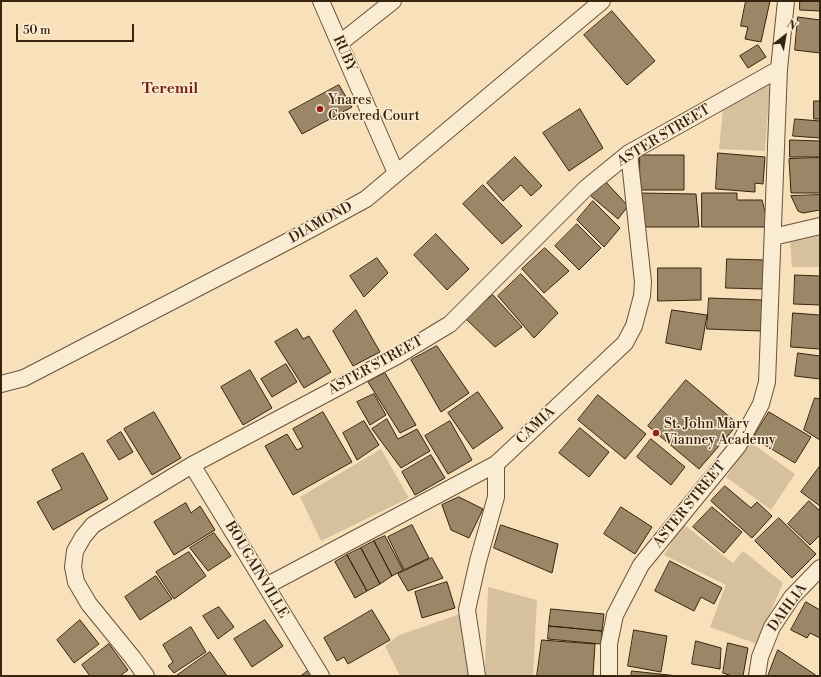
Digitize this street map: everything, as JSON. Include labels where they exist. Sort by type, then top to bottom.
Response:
[{"type":"street","name":"RUBY","points":[[321,1],[396,173]]},
{"type":"street","points":[[340,43],[393,1]]},
{"type":"street","name":"DIAMOND","points":[[1,384],[24,378],[300,235],[366,199],[602,1]]},
{"type":"street","name":"ASTER STREET","points":[[609,676],[609,644],[615,615],[641,565],[738,446],[761,404],[767,382],[778,69],[786,1]]},
{"type":"street","name":"ASTER STREET","points":[[146,676],[89,604],[76,582],[73,567],[75,551],[82,537],[93,525],[192,465],[397,356],[450,324],[586,188],[629,153],[778,69]]},
{"type":"street","name":"CAMIA","points":[[266,586],[496,464],[625,343],[634,326],[642,296],[643,282],[629,153]]},
{"type":"street","points":[[773,237],[820,226]]},
{"type":"street","points":[[477,676],[467,610],[478,561],[496,497],[496,464]]},
{"type":"street","name":"BOUGAINVILLE","points":[[192,465],[321,676]]},
{"type":"street","name":"DAHLIA","points":[[757,676],[760,658],[772,627],[792,597],[820,568]]},
{"type":"shaded area","points":[[770,83],[765,151],[719,149],[723,110]]},
{"type":"shaded area","points":[[820,232],[820,267],[792,267],[790,239]]},
{"type":"shaded area","points":[[750,442],[795,474],[771,510],[726,477]]},
{"type":"shaded area","points":[[381,449],[409,498],[321,541],[300,497]]},
{"type":"shaded area","points":[[683,524],[733,563],[743,551],[783,583],[757,644],[710,627],[726,585],[664,555]]},
{"type":"shaded area","points":[[488,587],[537,600],[533,676],[486,676],[485,666]]},
{"type":"shaded area","points":[[463,613],[471,676],[400,676],[385,646],[399,635]]},
{"type":"building","points":[[746,1],[770,1],[761,42],[745,39],[748,27],[741,26]]},
{"type":"building","points":[[800,1],[820,1],[820,11],[800,10]]},
{"type":"building","points":[[612,11],[655,61],[627,85],[584,35]]},
{"type":"building","points":[[798,17],[820,20],[820,53],[795,50]]},
{"type":"building","points":[[758,45],[766,57],[748,68],[740,56]]},
{"type":"building","name":"Ynares Covered Court","points":[[339,85],[352,107],[302,134],[289,112]]},
{"type":"building","points":[[814,101],[820,101],[820,119],[814,119]]},
{"type":"building","points":[[580,109],[603,148],[569,171],[543,133]]},
{"type":"building","points":[[795,119],[820,121],[820,138],[793,136]]},
{"type":"building","points":[[790,140],[820,141],[820,157],[790,157]]},
{"type":"building","points":[[718,153],[765,157],[763,184],[755,183],[755,192],[716,189]]},
{"type":"building","points":[[640,155],[684,155],[684,190],[640,190]]},
{"type":"building","points":[[515,157],[542,186],[531,196],[521,185],[503,201],[487,183]]},
{"type":"building","points":[[820,158],[820,193],[791,193],[789,159]]},
{"type":"building","points":[[604,180],[628,206],[618,219],[591,196]]},
{"type":"building","points":[[483,185],[522,226],[502,244],[463,204]]},
{"type":"building","points":[[639,193],[696,194],[699,227],[642,227]]},
{"type":"building","points":[[702,193],[737,193],[737,200],[762,200],[769,227],[702,227]]},
{"type":"building","points":[[820,195],[820,210],[803,213],[798,211],[791,196]]},
{"type":"building","points":[[593,201],[620,228],[604,247],[577,220]]},
{"type":"building","points":[[577,224],[601,248],[579,270],[555,246]]},
{"type":"building","points":[[436,234],[469,269],[447,290],[414,255]]},
{"type":"building","points":[[545,248],[569,271],[544,293],[522,269]]},
{"type":"building","points":[[377,258],[388,273],[364,297],[350,276]]},
{"type":"building","points":[[727,259],[765,260],[764,289],[726,288]]},
{"type":"building","points":[[658,268],[701,268],[701,300],[658,301]]},
{"type":"building","points":[[521,274],[558,313],[534,338],[498,296]]},
{"type":"building","points":[[795,275],[820,276],[820,305],[794,304]]},
{"type":"building","points":[[493,295],[522,327],[495,347],[465,318]]},
{"type":"building","points":[[709,298],[762,300],[761,331],[707,329]]},
{"type":"building","points":[[356,310],[380,352],[353,366],[333,331]]},
{"type":"building","points":[[672,310],[707,315],[701,350],[666,343]]},
{"type":"building","points":[[793,313],[820,315],[820,349],[791,347]]},
{"type":"building","points":[[297,329],[303,339],[309,336],[331,372],[304,388],[275,342]]},
{"type":"building","points":[[437,346],[469,393],[441,412],[411,360]]},
{"type":"building","points":[[798,353],[820,356],[820,379],[795,376]]},
{"type":"building","points":[[286,364],[297,382],[272,397],[261,379]]},
{"type":"building","points":[[250,370],[272,408],[243,425],[221,387]]},
{"type":"building","points":[[385,373],[416,425],[400,433],[368,382]]},
{"type":"building","points":[[686,380],[738,424],[699,469],[648,426]]},
{"type":"building","points":[[478,392],[503,428],[473,449],[448,413]]},
{"type":"building","points":[[374,394],[386,415],[370,425],[357,402]]},
{"type":"building","points":[[598,395],[646,434],[625,459],[578,420]]},
{"type":"building","points":[[815,398],[820,399],[820,440],[804,430]]},
{"type":"building","points":[[154,412],[181,458],[152,475],[124,429]]},
{"type":"building","points":[[323,412],[352,462],[293,495],[265,446],[287,434],[297,450],[303,447],[293,429]]},
{"type":"building","points":[[769,412],[811,437],[795,463],[753,438]]},
{"type":"building","points":[[387,419],[398,439],[417,429],[430,451],[401,468],[372,429]]},
{"type":"building","points":[[364,421],[379,445],[357,460],[343,433]]},
{"type":"building","points":[[450,421],[472,460],[448,474],[425,436]]},
{"type":"building","points":[[580,428],[609,452],[589,477],[559,453]]},
{"type":"building","points":[[121,432],[133,452],[119,460],[107,441]]},
{"type":"building","points":[[651,439],[685,467],[671,485],[637,457]]},
{"type":"building","points":[[83,453],[108,499],[53,530],[37,502],[62,489],[52,470]]},
{"type":"building","points":[[431,455],[445,478],[415,495],[402,472]]},
{"type":"building","points":[[820,466],[820,506],[801,492]]},
{"type":"building","points":[[725,486],[751,508],[757,502],[772,516],[752,538],[711,501]]},
{"type":"building","points":[[459,497],[483,509],[469,538],[451,530],[442,505]]},
{"type":"building","points":[[809,501],[820,511],[820,535],[810,545],[788,524]]},
{"type":"building","points":[[186,503],[191,513],[200,506],[215,530],[174,555],[154,522]]},
{"type":"building","points":[[621,507],[652,527],[635,554],[604,534]]},
{"type":"building","points":[[712,507],[742,532],[724,553],[693,527]]},
{"type":"building","points":[[779,518],[816,554],[792,578],[755,541]]},
{"type":"building","points":[[412,525],[429,558],[404,570],[388,537]]},
{"type":"building","points":[[501,525],[558,544],[552,573],[494,548]]},
{"type":"building","points":[[214,533],[231,556],[208,571],[190,548]]},
{"type":"building","points":[[385,536],[403,570],[392,576],[374,541]]},
{"type":"building","points":[[374,541],[392,576],[380,584],[361,548]]},
{"type":"building","points":[[361,548],[380,584],[367,591],[347,555]]},
{"type":"building","points":[[189,552],[206,576],[174,599],[156,572]]},
{"type":"building","points":[[347,555],[367,591],[355,598],[335,562]]},
{"type":"building","points":[[432,558],[443,578],[408,591],[398,574]]},
{"type":"building","points":[[670,561],[722,588],[714,604],[701,597],[694,611],[655,591]]},
{"type":"building","points":[[156,576],[172,599],[140,620],[125,597]]},
{"type":"building","points":[[447,582],[455,608],[422,618],[415,592]]},
{"type":"building","points":[[806,602],[820,610],[820,638],[810,633],[807,638],[791,630]]},
{"type":"building","points":[[219,607],[234,627],[218,639],[203,616]]},
{"type":"building","points":[[551,609],[604,614],[602,631],[549,626]]},
{"type":"building","points":[[372,610],[390,640],[348,664],[344,657],[337,661],[324,638]]},
{"type":"building","points":[[80,620],[99,644],[74,663],[57,640]]},
{"type":"building","points":[[265,620],[283,646],[252,667],[234,639]]},
{"type":"building","points":[[549,626],[602,631],[601,644],[548,639]]},
{"type":"building","points":[[191,627],[206,652],[174,673],[168,666],[173,662],[163,645]]},
{"type":"building","points":[[634,630],[667,636],[661,672],[628,666]]},
{"type":"building","points":[[542,640],[595,644],[593,676],[537,676]]},
{"type":"building","points":[[696,641],[721,648],[720,669],[692,664]]},
{"type":"building","points":[[728,643],[748,648],[743,676],[732,676],[723,673]]},
{"type":"building","points":[[109,644],[128,670],[120,676],[90,676],[82,665]]},
{"type":"building","points":[[778,650],[817,676],[768,676]]},
{"type":"building","points":[[210,652],[227,676],[176,676]]},
{"type":"building","points":[[309,670],[314,676],[301,676]]},
{"type":"building","points":[[632,671],[678,676],[631,676]]},
{"type":"place","name":"Ynares Covered Court","points":[[320,109]]},
{"type":"place","name":"St. John Mary Vianney Academy","points":[[656,433]]},
{"type":"district","name":"Teremil","points":[[170,89]]}]
